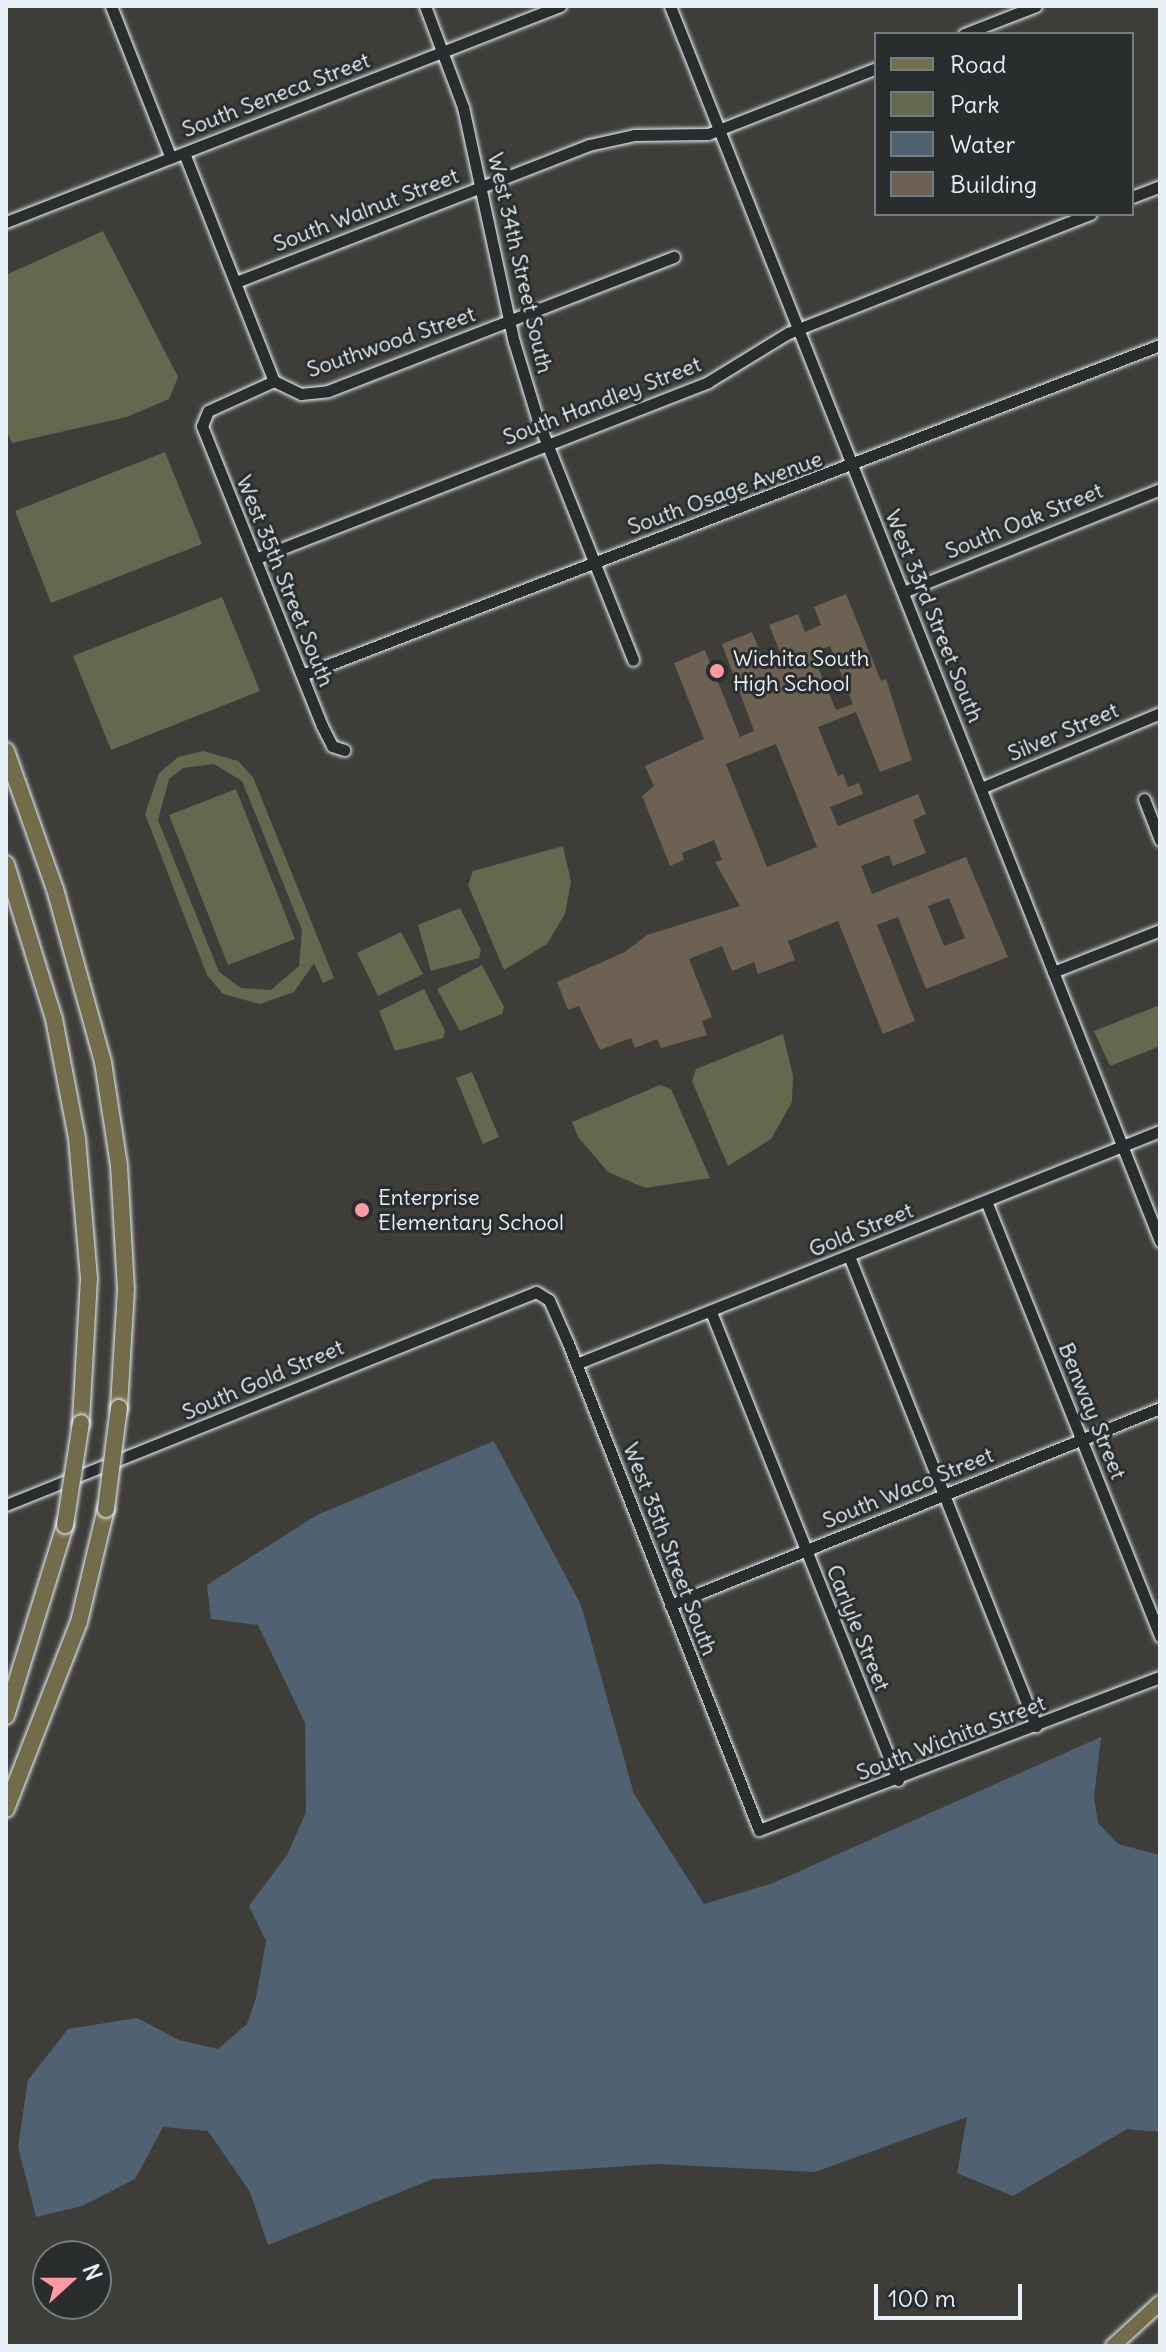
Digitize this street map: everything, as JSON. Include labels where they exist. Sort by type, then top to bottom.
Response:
[{"type":"highway","points":[[6,751],[55,889],[103,1062],[119,1165],[126,1289],[119,1408],[106,1509],[79,1622],[6,1809]]},
{"type":"highway","points":[[6,864],[54,1019],[77,1138],[89,1278],[81,1423],[65,1525],[6,1716]]},
{"type":"main road","points":[[1113,2346],[1160,2303]]},
{"type":"street","points":[[111,6],[171,158]]},
{"type":"street","name":"West 34th Street South","points":[[425,6],[443,51],[481,188],[509,321],[546,444],[592,565],[633,660]]},
{"type":"street","name":"South Seneca Street","points":[[6,222],[560,6]]},
{"type":"street","name":"West 33rd Street South","points":[[670,6],[1160,1241]]},
{"type":"street","points":[[969,32],[1036,6]]},
{"type":"street","name":"South Walnut Street","points":[[236,282],[611,139],[719,129],[874,69]]},
{"type":"street","points":[[184,153],[274,381]]},
{"type":"street","points":[[1134,196],[1160,186]]},
{"type":"street","name":"South Handley Street","points":[[255,559],[708,382],[799,329],[1085,216]]},
{"type":"street","name":"Southwood Street","points":[[274,381],[293,392],[320,393],[674,257]]},
{"type":"street","name":"South Osage Avenue","points":[[302,675],[854,467],[1160,345]]},
{"type":"street","name":"West 35th Street South","points":[[274,381],[203,416],[255,559],[302,675],[332,746],[344,750]]},
{"type":"street","name":"South Oak Street","points":[[903,592],[1160,489]]},
{"type":"street","name":"Silver Street","points":[[981,788],[1160,713]]},
{"type":"street","points":[[1144,799],[1160,840]]},
{"type":"street","points":[[1053,972],[1160,930]]},
{"type":"street","name":"Gold Street","points":[[576,1364],[1160,1131]]},
{"type":"street","name":"Benway Street","points":[[986,1201],[1160,1637]]},
{"type":"street","points":[[849,1256],[1036,1726]]},
{"type":"street","name":"West 35th Street South","points":[[536,1292],[549,1300],[576,1364],[756,1828]]},
{"type":"street","name":"South Gold Street","points":[[6,1505],[536,1292]]},
{"type":"street","name":"Carlyle Street","points":[[711,1312],[898,1780]]},
{"type":"street","name":"South Waco Street","points":[[670,1605],[1160,1408]]},
{"type":"street","name":"South Wichita Street","points":[[756,1828],[770,1830],[1160,1677]]},
{"type":"green space","points":[[103,231],[178,377],[169,399],[127,417],[12,443],[6,430],[6,275]]},
{"type":"green space","points":[[165,452],[202,544],[51,603],[15,511]]},
{"type":"green space","points":[[222,597],[260,691],[111,750],[73,656]]},
{"type":"green space","points":[[203,751],[238,761],[253,777],[334,978],[323,983],[314,963],[294,992],[260,1004],[223,994],[207,975],[145,814],[159,773],[178,757]],"holes":[[[214,764],[242,781],[302,930],[299,966],[271,990],[241,988],[219,972],[158,820],[169,779],[183,768]]]},
{"type":"green space","points":[[236,789],[295,939],[228,965],[169,815]]},
{"type":"green space","points":[[563,846],[571,882],[565,914],[547,944],[504,970],[468,885],[473,871]]},
{"type":"green space","points":[[460,908],[481,950],[479,958],[431,971],[418,925]]},
{"type":"green space","points":[[401,932],[423,974],[378,996],[357,953]]},
{"type":"green space","points":[[482,965],[504,1007],[502,1014],[460,1031],[437,989]]},
{"type":"green space","points":[[424,989],[445,1031],[443,1038],[395,1051],[379,1011]]},
{"type":"green space","points":[[1160,1005],[1160,1046],[1110,1066],[1094,1031]]},
{"type":"green space","points":[[783,1034],[793,1076],[792,1102],[771,1139],[728,1166],[692,1081],[696,1069]]},
{"type":"green space","points":[[472,1072],[499,1137],[483,1144],[456,1078]]},
{"type":"green space","points":[[660,1085],[671,1089],[710,1178],[645,1188],[608,1172],[578,1137],[572,1122]]},
{"type":"water","points":[[494,1441],[581,1605],[634,1794],[704,1904],[773,1883],[1101,1737],[1094,1797],[1098,1823],[1118,1844],[1160,1855],[1160,2132],[1127,2129],[1013,2196],[957,2173],[967,2117],[815,2172],[658,2164],[433,2179],[268,2245],[250,2192],[208,2131],[163,2127],[135,2179],[82,2206],[36,2217],[18,2147],[28,2080],[68,2029],[137,2018],[179,2040],[218,2049],[247,2024],[256,1998],[266,1941],[249,1906],[287,1855],[306,1812],[305,1723],[258,1625],[211,1619],[207,1585],[317,1515]]},
{"type":"building","name":"Wichita South High School","points":[[846,594],[881,681],[886,679],[912,760],[880,772],[856,712],[818,727],[838,776],[843,774],[848,787],[859,783],[863,794],[830,807],[838,826],[918,794],[926,814],[913,820],[926,853],[893,866],[889,855],[861,866],[872,894],[966,857],[1008,957],[926,989],[898,917],[877,925],[915,1021],[883,1034],[838,921],[788,941],[795,960],[758,974],[754,962],[732,971],[722,946],[689,959],[712,1017],[702,1021],[707,1035],[661,1048],[657,1039],[635,1048],[631,1038],[600,1050],[579,1006],[568,1010],[557,982],[625,952],[647,935],[740,906],[715,862],[722,860],[714,840],[682,853],[684,860],[670,866],[642,796],[654,786],[645,766],[704,739],[674,663],[705,650],[740,737],[754,731],[722,644],[752,632],[765,664],[782,657],[769,625],[798,614],[805,632],[821,625],[814,607]],"holes":[[[830,646],[853,704],[836,710],[812,653]],[[776,744],[817,847],[767,867],[726,764]],[[949,898],[965,938],[944,946],[928,906]]]},
{"type":"place","name":"Wichita South High School","points":[[717,671]]},
{"type":"place","name":"Enterprise Elementary School","points":[[362,1210]]}]
